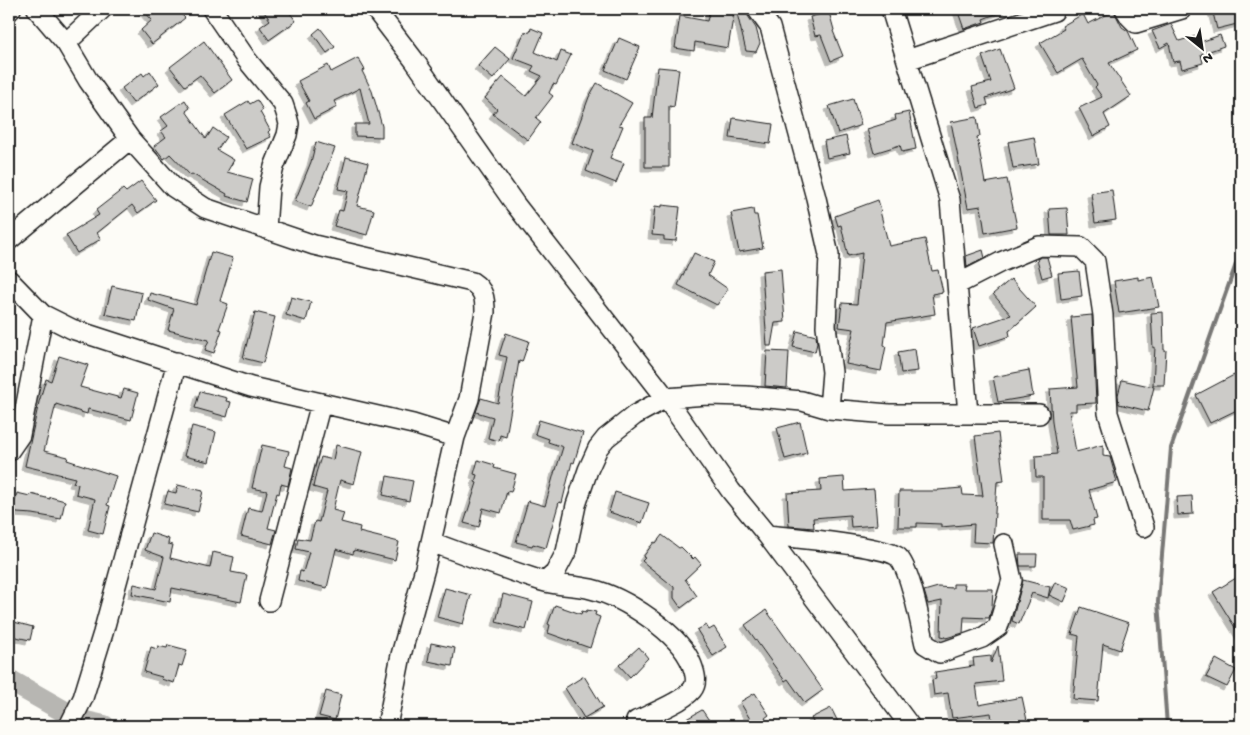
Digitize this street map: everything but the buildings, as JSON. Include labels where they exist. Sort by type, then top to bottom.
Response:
[{"type":"street","points":[[37,9],[66,43],[88,80],[130,139],[172,187],[205,208],[314,245],[472,282],[478,286],[485,298],[485,312],[469,399],[455,437],[431,542],[401,655],[387,726]]},
{"type":"street","points":[[66,43],[102,9]]},
{"type":"street","points":[[212,9],[247,60],[283,104],[289,124],[269,188],[266,229]]},
{"type":"street","points":[[375,9],[414,60],[514,204],[666,398],[731,490],[910,726]]},
{"type":"street","points":[[757,9],[770,27],[816,198],[829,255],[826,326],[832,372],[829,408]]},
{"type":"street","points":[[891,9],[950,200],[968,414]]},
{"type":"street","points":[[1125,9],[1136,23],[1182,9]]},
{"type":"street","points":[[907,60],[1054,11]]},
{"type":"street","points":[[9,240],[130,139]]},
{"type":"street","points":[[958,284],[1039,246],[1081,247],[1095,261],[1103,315],[1108,413],[1144,528]]},
{"type":"street","points":[[9,280],[43,315],[72,329],[251,387],[413,424],[455,437]]},
{"type":"street","points":[[9,451],[20,435],[43,315]]},
{"type":"street","points":[[68,726],[83,698],[100,642],[177,362]]},
{"type":"street","points":[[545,582],[555,573],[566,552],[576,505],[598,448],[606,438],[635,415],[666,398],[707,395],[746,396],[802,401],[829,408],[889,414],[1039,414]]},
{"type":"street","points":[[269,601],[321,403]]},
{"type":"street","points":[[767,535],[878,549],[898,556],[908,574],[925,644],[940,653],[982,638],[998,627],[1012,580],[1004,544]]},
{"type":"street","points":[[431,542],[545,582],[592,590],[632,606],[674,640],[686,653],[696,676],[695,685],[692,691],[672,704],[636,721]]},
{"type":"waterway","points":[[1167,726],[1158,602],[1171,448],[1241,250]]},
{"type":"waterway","points":[[9,680],[81,721],[104,726]]}]
